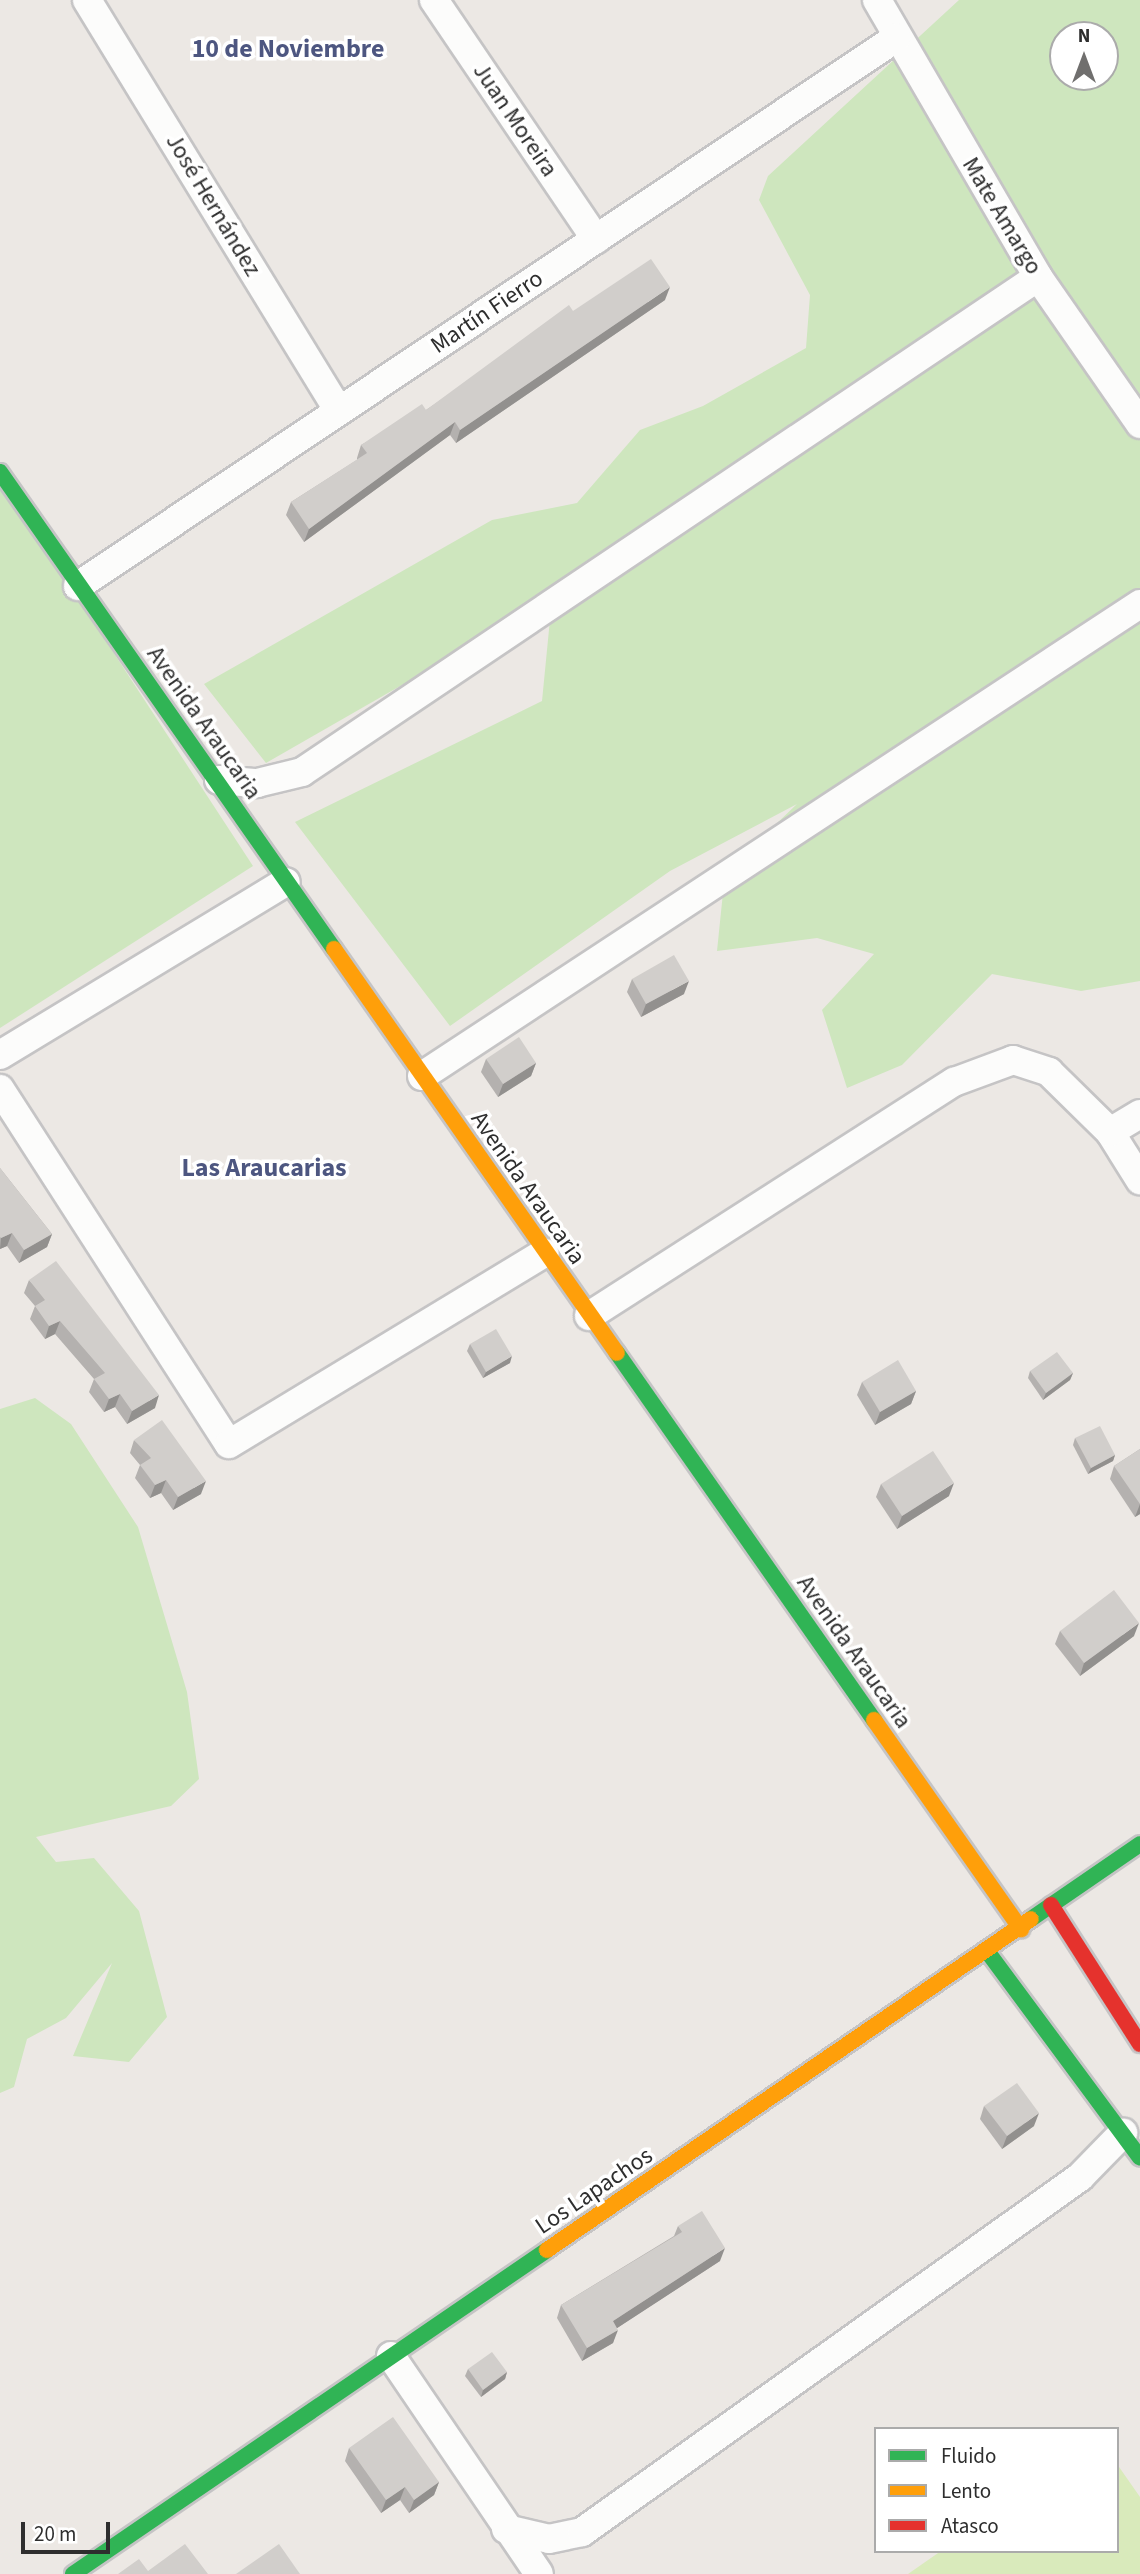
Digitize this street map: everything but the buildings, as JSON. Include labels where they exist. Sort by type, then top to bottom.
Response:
[{"type":"main road","name":"Avenida Araucaria","points":[[0,472],[78,586],[219,780],[286,881],[545,1253],[1021,1929]]},
{"type":"main road","name":"Los Lapachos","points":[[73,2574],[1021,1929],[1140,1844]]},
{"type":"main road","points":[[1051,1905],[1140,2044]]},
{"type":"main road","points":[[987,1951],[1140,2158]]},
{"type":"street","name":"José Hernández","points":[[87,0],[339,411]]},
{"type":"street","name":"Mate Amargo","points":[[877,0],[1038,277],[1140,424]]},
{"type":"street","name":"Juan Moreira","points":[[436,1],[596,239]]},
{"type":"street","name":"Martín Fierro","points":[[78,586],[897,38]]},
{"type":"street","points":[[219,780],[257,783],[302,772],[1038,277]]},
{"type":"street","points":[[422,1076],[1140,604]]},
{"type":"street","points":[[0,1055],[286,881]]},
{"type":"street","points":[[589,1316],[954,1082],[1013,1060],[1049,1072],[1110,1132],[1140,1180]]},
{"type":"street","points":[[0,1089],[229,1444],[545,1253]]},
{"type":"street","points":[[1110,1132],[1140,1114]]},
{"type":"street","points":[[506,2529],[549,2539],[582,2532],[1080,2177],[1123,2133]]},
{"type":"street","points":[[391,2356],[506,2529],[540,2574]]},
{"type":"green space","points":[[959,0],[1140,0],[1140,981],[1081,991],[992,974],[902,1065],[847,1088],[822,1010],[874,954],[817,938],[717,951],[725,873],[797,804],[670,871],[450,1026],[295,822],[542,701],[552,599],[266,763],[204,684],[492,520],[577,503],[640,430],[703,406],[806,348],[810,295],[759,200],[768,176]]},
{"type":"green space","points":[[0,479],[253,866],[0,1028]]},
{"type":"green space","points":[[35,1398],[71,1424],[138,1527],[187,1692],[199,1779],[171,1806],[36,1837],[56,1862],[94,1858],[139,1911],[167,2017],[129,2062],[73,2056],[112,1963],[66,2018],[27,2039],[14,2087],[0,2093],[0,1409]]},
{"type":"green space","points":[[1119,2467],[1140,2497],[1140,2574],[908,2574],[938,2553],[1119,2553]]},
{"type":"traffic: fast","points":[[0,472],[334,949]]},
{"type":"traffic: fast","points":[[617,1353],[874,1720]]},
{"type":"traffic: fast","points":[[1031,1919],[1140,1844]]},
{"type":"traffic: fast","points":[[987,1951],[1140,2158]]},
{"type":"traffic: fast","points":[[73,2574],[547,2250]]},
{"type":"traffic: slow","points":[[334,949],[617,1353]]},
{"type":"traffic: slow","points":[[874,1720],[1021,1929]]},
{"type":"traffic: slow","points":[[547,2250],[1031,1919]]},
{"type":"traffic: jam","points":[[1051,1905],[1140,2044]]},
{"type":"district","name":"10 de Noviembre","points":[[288,49]]},
{"type":"district","name":"Las Araucarias","points":[[264,1168]]}]
